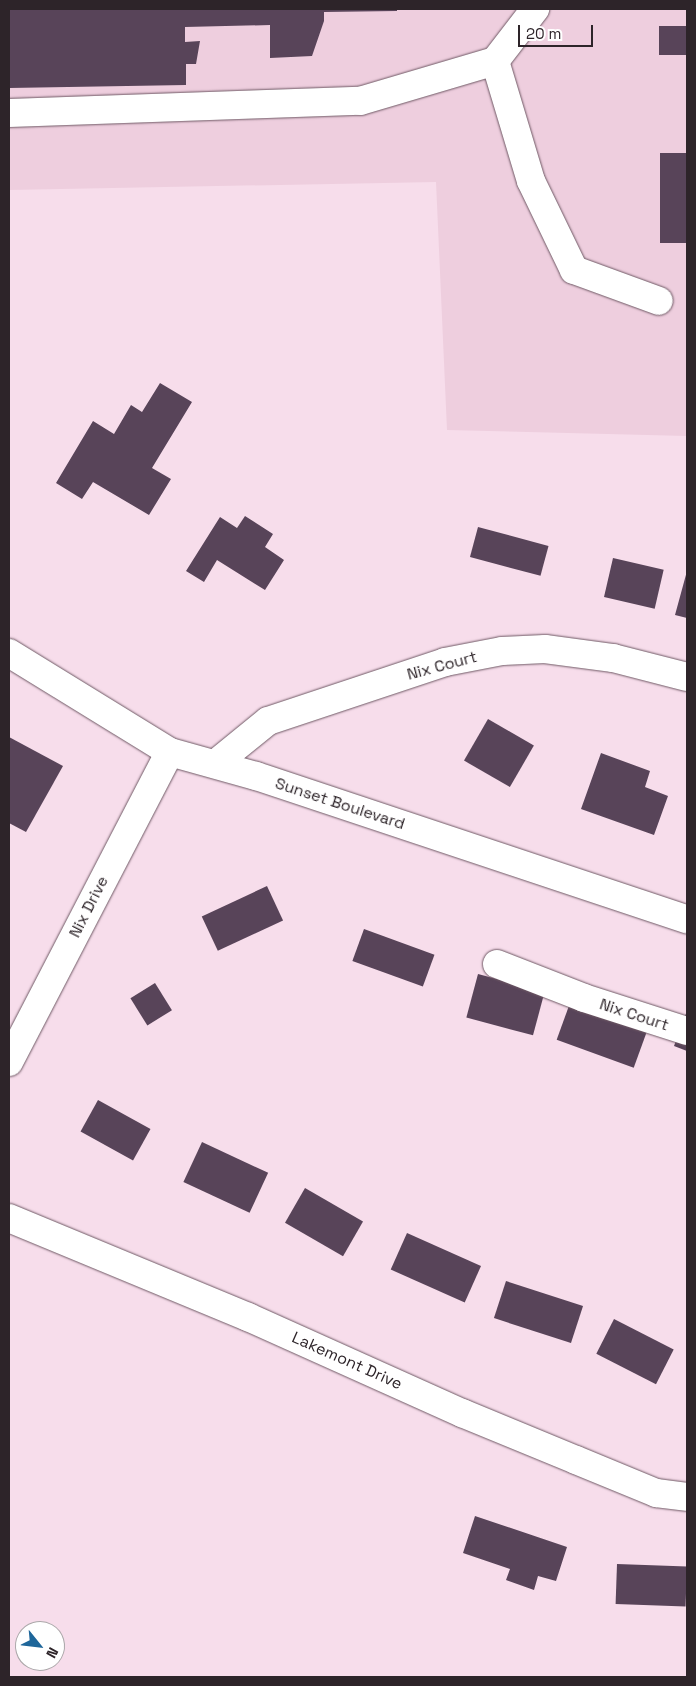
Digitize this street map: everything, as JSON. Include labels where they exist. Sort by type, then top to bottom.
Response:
[{"type":"street","points":[[9,113],[360,101],[495,61],[535,9]]},
{"type":"street","points":[[495,61],[531,181],[574,270],[659,301]]},
{"type":"street","name":"Nix Court","points":[[215,764],[268,721],[445,662],[502,651],[545,649],[613,658],[687,677]]},
{"type":"street","name":"Sunset Boulevard","points":[[9,653],[170,752],[215,764],[543,870],[687,919]]},
{"type":"street","name":"Nix Drive","points":[[9,1062],[170,752]]},
{"type":"street","name":"Nix Court","points":[[497,964],[584,998],[687,1031]]},
{"type":"street","name":"Lakemont Drive","points":[[9,1218],[248,1317],[462,1413],[656,1493],[687,1497]]},
{"type":"shaded area","points":[[9,9],[687,9],[687,436],[447,430],[436,182],[9,190]]},
{"type":"building","points":[[9,9],[397,9],[397,11],[324,12],[324,21],[312,56],[270,58],[270,25],[185,27],[185,42],[200,41],[196,64],[186,64],[186,85],[9,88]]},
{"type":"building","points":[[659,26],[687,26],[687,55],[659,55]]},
{"type":"building","points":[[660,153],[687,153],[687,243],[660,243]]},
{"type":"building","points":[[160,383],[192,402],[152,468],[171,479],[149,515],[93,482],[82,499],[56,483],[93,421],[114,434],[131,405],[142,412]]},
{"type":"building","points":[[245,516],[273,534],[265,547],[284,560],[265,590],[217,560],[204,582],[186,571],[220,517],[237,528]]},
{"type":"building","points":[[478,527],[549,546],[540,576],[470,557]]},
{"type":"building","points":[[613,558],[664,570],[655,609],[604,597]]},
{"type":"building","points":[[687,571],[687,618],[675,615]]},
{"type":"building","points":[[488,719],[534,745],[510,787],[464,761]]},
{"type":"building","points":[[9,737],[63,766],[26,832],[9,823]]},
{"type":"building","points":[[601,753],[650,771],[645,787],[668,796],[654,835],[581,809]]},
{"type":"building","points":[[267,886],[283,920],[218,951],[202,916]]},
{"type":"building","points":[[364,929],[434,955],[423,987],[352,961]]},
{"type":"building","points":[[478,974],[545,992],[533,1035],[466,1017]]},
{"type":"building","points":[[155,983],[172,1010],[147,1026],[130,998]]},
{"type":"building","points":[[570,1003],[647,1031],[634,1068],[557,1040]]},
{"type":"building","points":[[687,1011],[687,1051],[674,1046]]},
{"type":"building","points":[[98,1100],[150,1129],[133,1161],[81,1131]]},
{"type":"building","points":[[202,1142],[268,1173],[250,1213],[183,1182]]},
{"type":"building","points":[[305,1188],[363,1222],[343,1256],[285,1223]]},
{"type":"building","points":[[407,1233],[481,1266],[465,1302],[391,1270]]},
{"type":"building","points":[[506,1281],[583,1306],[571,1343],[494,1318]]},
{"type":"building","points":[[614,1319],[674,1349],[656,1384],[596,1354]]},
{"type":"building","points":[[475,1516],[567,1547],[556,1581],[538,1576],[534,1590],[506,1580],[510,1569],[463,1553]]},
{"type":"building","points":[[617,1564],[687,1566],[686,1606],[616,1604]]}]
